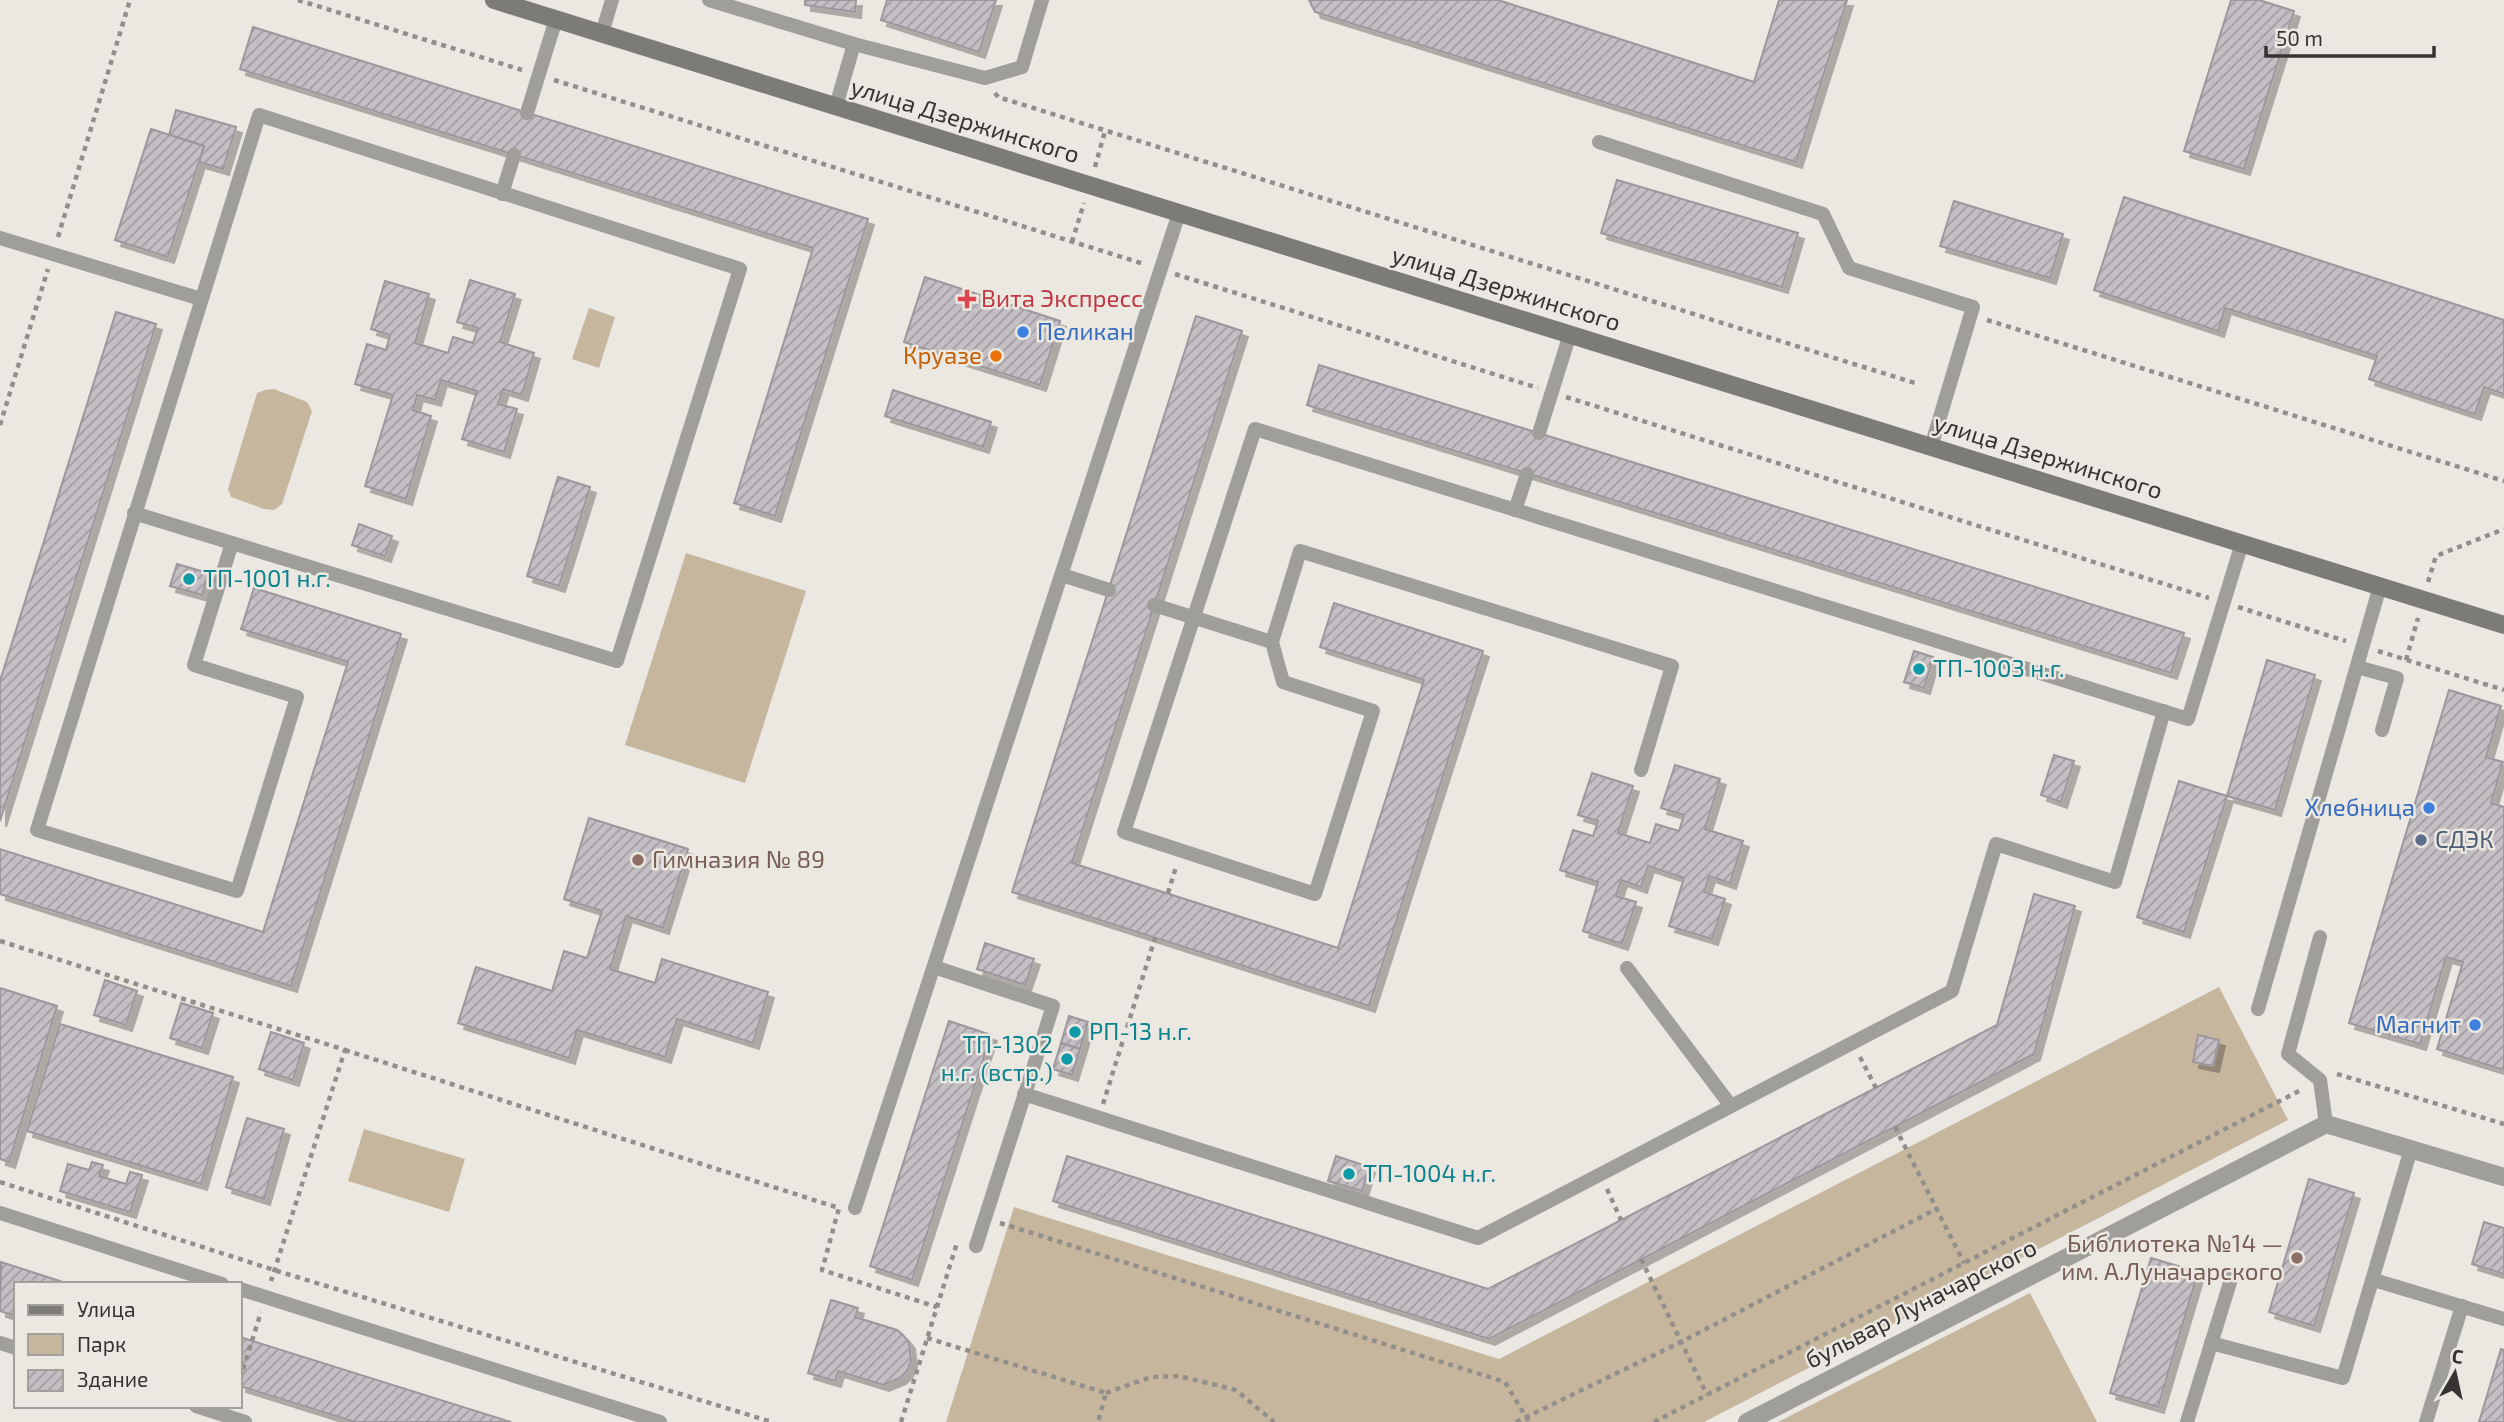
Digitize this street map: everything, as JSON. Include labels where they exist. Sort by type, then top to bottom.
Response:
[{"type":"main road","name":"улица Дзержинского","points":[[494,0],[2504,625]]},
{"type":"street","points":[[2326,1124],[2504,1177]]},
{"type":"street","name":"бульвар Луначарского","points":[[1752,1421],[2326,1124]]},
{"type":"lane","points":[[602,33],[612,0]]},
{"type":"lane","points":[[709,0],[854,44],[985,78],[1022,67],[1042,0]]},
{"type":"lane","points":[[527,113],[556,19]]},
{"type":"lane","points":[[836,106],[854,44]]},
{"type":"lane","points":[[134,513],[232,543],[617,661],[740,270],[259,115],[134,513],[37,831],[237,891],[297,697],[194,665],[232,543]]},
{"type":"lane","points":[[1599,142],[1823,214],[1849,268],[1973,307],[1931,447]]},
{"type":"lane","points":[[502,194],[514,155]]},
{"type":"lane","points":[[855,1208],[1179,213]]},
{"type":"lane","points":[[0,238],[201,299]]},
{"type":"lane","points":[[1539,433],[1570,334]]},
{"type":"lane","points":[[1641,770],[1672,666],[1300,551],[1272,642],[1283,682],[1373,711],[1315,894],[1124,832],[1255,429],[2188,719],[2242,544]]},
{"type":"lane","points":[[1516,510],[1527,474]]},
{"type":"lane","points":[[1062,575],[1109,590]]},
{"type":"lane","points":[[2258,1009],[2380,586]]},
{"type":"lane","points":[[1154,605],[1272,642]]},
{"type":"lane","points":[[2357,667],[2397,678],[2382,730]]},
{"type":"lane","points":[[1024,1094],[1478,1238],[1952,990],[1996,844],[2115,882],[2164,711]]},
{"type":"lane","points":[[2320,937],[2287,1054],[2320,1080],[2326,1124]]},
{"type":"lane","points":[[934,967],[1053,1006],[976,1246]]},
{"type":"lane","points":[[1627,968],[1731,1106]]},
{"type":"lane","points":[[2211,1343],[2343,1378],[2411,1149]]},
{"type":"lane","points":[[0,1213],[216,1282]]},
{"type":"lane","points":[[2187,1422],[2232,1276]]},
{"type":"lane","points":[[2374,1280],[2504,1319]]},
{"type":"lane","points":[[242,1290],[660,1422]]},
{"type":"lane","points":[[2426,1422],[2462,1306]]},
{"type":"lane","points":[[202,1408],[245,1422]]},
{"type":"path","points":[[0,425],[130,0]]},
{"type":"path","points":[[298,0],[2504,690]]},
{"type":"path","points":[[998,97],[1918,384]]},
{"type":"path","points":[[1985,319],[2504,481]]},
{"type":"path","points":[[2406,660],[2436,556],[2504,529]]},
{"type":"path","points":[[1168,893],[1181,850]]},
{"type":"path","points":[[1099,1118],[1155,938]]},
{"type":"path","points":[[0,941],[839,1208],[822,1270],[937,1308]]},
{"type":"path","points":[[1853,1042],[1876,1088]]},
{"type":"path","points":[[271,1282],[345,1050]]},
{"type":"path","points":[[1654,1422],[2336,1074],[2504,1124]]},
{"type":"path","points":[[1895,1127],[1964,1263]]},
{"type":"path","points":[[1600,1174],[1621,1220]]},
{"type":"path","points":[[0,1182],[772,1422]]},
{"type":"path","points":[[1516,1422],[1528,1420],[1938,1208]]},
{"type":"path","points":[[985,1219],[1505,1382],[1528,1420]]},
{"type":"path","points":[[901,1422],[956,1249]]},
{"type":"path","points":[[1641,1259],[1707,1395]]},
{"type":"path","points":[[242,1372],[263,1306]]},
{"type":"path","points":[[927,1338],[1106,1393],[1151,1377],[1179,1376],[1236,1390],[1274,1422]]},
{"type":"path","points":[[1097,1422],[1106,1393]]},
{"type":"green space","points":[[589,308],[615,317],[599,368],[572,359]]},
{"type":"green space","points":[[274,389],[307,402],[312,411],[282,504],[274,510],[231,497],[228,489],[257,393]]},
{"type":"green space","points":[[686,553],[806,591],[745,783],[625,745]]},
{"type":"green space","points":[[2219,987],[2288,1120],[1704,1422],[946,1422],[1014,1207],[1499,1359]]},
{"type":"green space","points":[[364,1129],[465,1159],[449,1212],[348,1181]]},
{"type":"green space","points":[[2030,1293],[2097,1422],[1778,1422]]},
{"type":"building","points":[[805,0],[856,0],[855,12],[805,5]]},
{"type":"building","points":[[887,0],[996,0],[979,52],[881,20]]},
{"type":"building","points":[[1309,0],[1498,0],[1754,82],[1779,0],[1847,0],[1796,162],[1315,12]]},
{"type":"building","points":[[2231,0],[2259,0],[2294,11],[2244,169],[2184,151]]},
{"type":"building","points":[[253,27],[868,219],[775,516],[734,503],[813,248],[240,69]]},
{"type":"building","points":[[176,110],[236,127],[223,169],[199,162],[204,146],[169,135]]},
{"type":"building","points":[[151,129],[204,146],[168,257],[115,240]]},
{"type":"building","points":[[1617,180],[1798,233],[1782,287],[1601,233]]},
{"type":"building","points":[[2124,197],[2504,320],[2504,394],[2484,387],[2475,414],[2369,379],[2377,356],[2225,308],[2218,331],[2094,290]]},
{"type":"building","points":[[1954,201],[2063,234],[2050,278],[1940,246]]},
{"type":"building","points":[[925,277],[1060,321],[1040,385],[904,342]]},
{"type":"building","points":[[470,280],[515,294],[500,342],[534,353],[522,395],[503,389],[498,404],[517,409],[504,452],[462,439],[477,391],[441,380],[435,400],[417,395],[413,410],[431,416],[406,499],[365,486],[393,395],[355,384],[367,344],[386,350],[390,335],[371,329],[385,281],[429,294],[415,343],[448,353],[453,337],[473,343],[478,328],[457,322]]},
{"type":"building","points":[[116,312],[156,324],[0,821],[0,681]]},
{"type":"building","points":[[1196,316],[1242,331],[1072,863],[1338,948],[1424,680],[1320,647],[1334,603],[1483,651],[1369,1006],[1012,892]]},
{"type":"building","points":[[1319,365],[2184,633],[2171,673],[1307,405]]},
{"type":"building","points":[[893,390],[991,422],[983,447],[885,416]]},
{"type":"building","points":[[558,477],[590,487],[559,586],[527,576]]},
{"type":"building","points":[[359,524],[392,536],[385,556],[352,545]]},
{"type":"building","name":"ТП-1001 н.г.","points":[[177,564],[208,573],[202,595],[170,586]]},
{"type":"building","points":[[254,588],[401,634],[291,986],[0,894],[0,849],[263,932],[348,662],[241,629]]},
{"type":"building","name":"ТП-1003 н.г.","points":[[1914,651],[1933,657],[1924,688],[1904,682]]},
{"type":"building","points":[[2267,660],[2315,675],[2275,810],[2227,796]]},
{"type":"building","points":[[2449,690],[2501,706],[2486,757],[2503,762],[2491,803],[2504,807],[2504,1070],[2437,1049],[2463,962],[2446,957],[2420,1044],[2349,1023]]},
{"type":"building","points":[[2054,755],[2074,761],[2061,802],[2041,795]]},
{"type":"building","points":[[1675,765],[1720,779],[1705,829],[1743,841],[1730,883],[1709,876],[1704,892],[1725,899],[1712,939],[1669,926],[1684,878],[1648,866],[1641,887],[1621,880],[1616,896],[1636,902],[1622,944],[1583,931],[1598,882],[1560,870],[1573,830],[1593,836],[1598,821],[1578,815],[1592,773],[1633,786],[1618,833],[1650,843],[1656,824],[1679,831],[1684,815],[1661,808]]},
{"type":"building","points":[[2179,781],[2227,796],[2184,932],[2137,917]]},
{"type":"building","points":[[589,818],[688,849],[663,928],[626,916],[610,969],[655,983],[662,959],[768,992],[753,1043],[677,1019],[665,1057],[577,1030],[569,1058],[458,1023],[476,967],[552,991],[564,951],[587,958],[602,911],[564,899]]},
{"type":"building","points":[[2034,894],[2075,906],[2034,1054],[1489,1339],[1053,1201],[1067,1156],[1488,1289],[1997,1025]]},
{"type":"building","points":[[985,943],[1034,959],[1025,985],[977,969]]},
{"type":"building","points":[[105,980],[137,991],[126,1025],[94,1015]]},
{"type":"building","points":[[0,988],[57,1006],[9,1162],[0,1159]]},
{"type":"building","points":[[181,1003],[213,1013],[202,1048],[170,1038]]},
{"type":"building","name":"РП-13 н.г.","points":[[1069,1016],[1088,1022],[1080,1049],[1061,1043]]},
{"type":"building","points":[[949,1021],[991,1035],[912,1280],[870,1266]]},
{"type":"building","points":[[60,1024],[233,1077],[201,1184],[27,1131]]},
{"type":"building","points":[[271,1032],[304,1043],[293,1080],[259,1069]]},
{"type":"building","points":[[2198,1035],[2219,1040],[2213,1066],[2193,1062]]},
{"type":"building","name":"ТП-1302 н.г. (встр.)","points":[[1061,1043],[1080,1049],[1072,1075],[1053,1069]]},
{"type":"building","points":[[247,1118],[284,1129],[264,1199],[226,1187]]},
{"type":"building","name":"ТП-1004 н.г.","points":[[1336,1156],[1369,1167],[1362,1191],[1328,1181]]},
{"type":"building","points":[[92,1162],[103,1165],[99,1176],[126,1184],[130,1172],[142,1175],[130,1212],[60,1191],[68,1164],[89,1170]]},
{"type":"building","points":[[2309,1179],[2354,1193],[2314,1326],[2269,1312]]},
{"type":"building","points":[[2484,1222],[2504,1228],[2504,1274],[2472,1264]]},
{"type":"building","points":[[2151,1258],[2198,1272],[2158,1407],[2110,1393]]},
{"type":"building","points":[[1,1262],[63,1282],[14,1282],[14,1315],[0,1311]]},
{"type":"building","points":[[831,1300],[858,1308],[855,1317],[897,1330],[903,1335],[909,1343],[911,1361],[900,1378],[883,1385],[838,1371],[835,1381],[808,1373]]},
{"type":"building","points":[[242,1338],[511,1422],[355,1422],[242,1387]]},
{"type":"building","points":[[2501,1349],[2504,1350],[2504,1422],[2479,1422]]},
{"type":"place","name":"Вита Экспресс","points":[[967,299]]},
{"type":"place","name":"Пеликан","points":[[1023,332]]},
{"type":"place","name":"Круазе","points":[[996,356]]},
{"type":"place","name":"ТП-1001 н.г.","points":[[189,579]]},
{"type":"place","name":"ТП-1003 н.г.","points":[[1919,669]]},
{"type":"place","name":"Хлебница","points":[[2429,808]]},
{"type":"place","name":"СДЭК","points":[[2421,840]]},
{"type":"place","name":"Гимназия № 89","points":[[638,860]]},
{"type":"place","name":"Магнит","points":[[2475,1025]]},
{"type":"place","name":"РП-13 н.г.","points":[[1075,1032]]},
{"type":"place","name":"ТП-1302 н.г. (встр.)","points":[[1067,1059]]},
{"type":"place","name":"ТП-1004 н.г.","points":[[1349,1174]]},
{"type":"place","name":"Библиотека №14 — им. А.Луначарского","points":[[2297,1258]]}]
